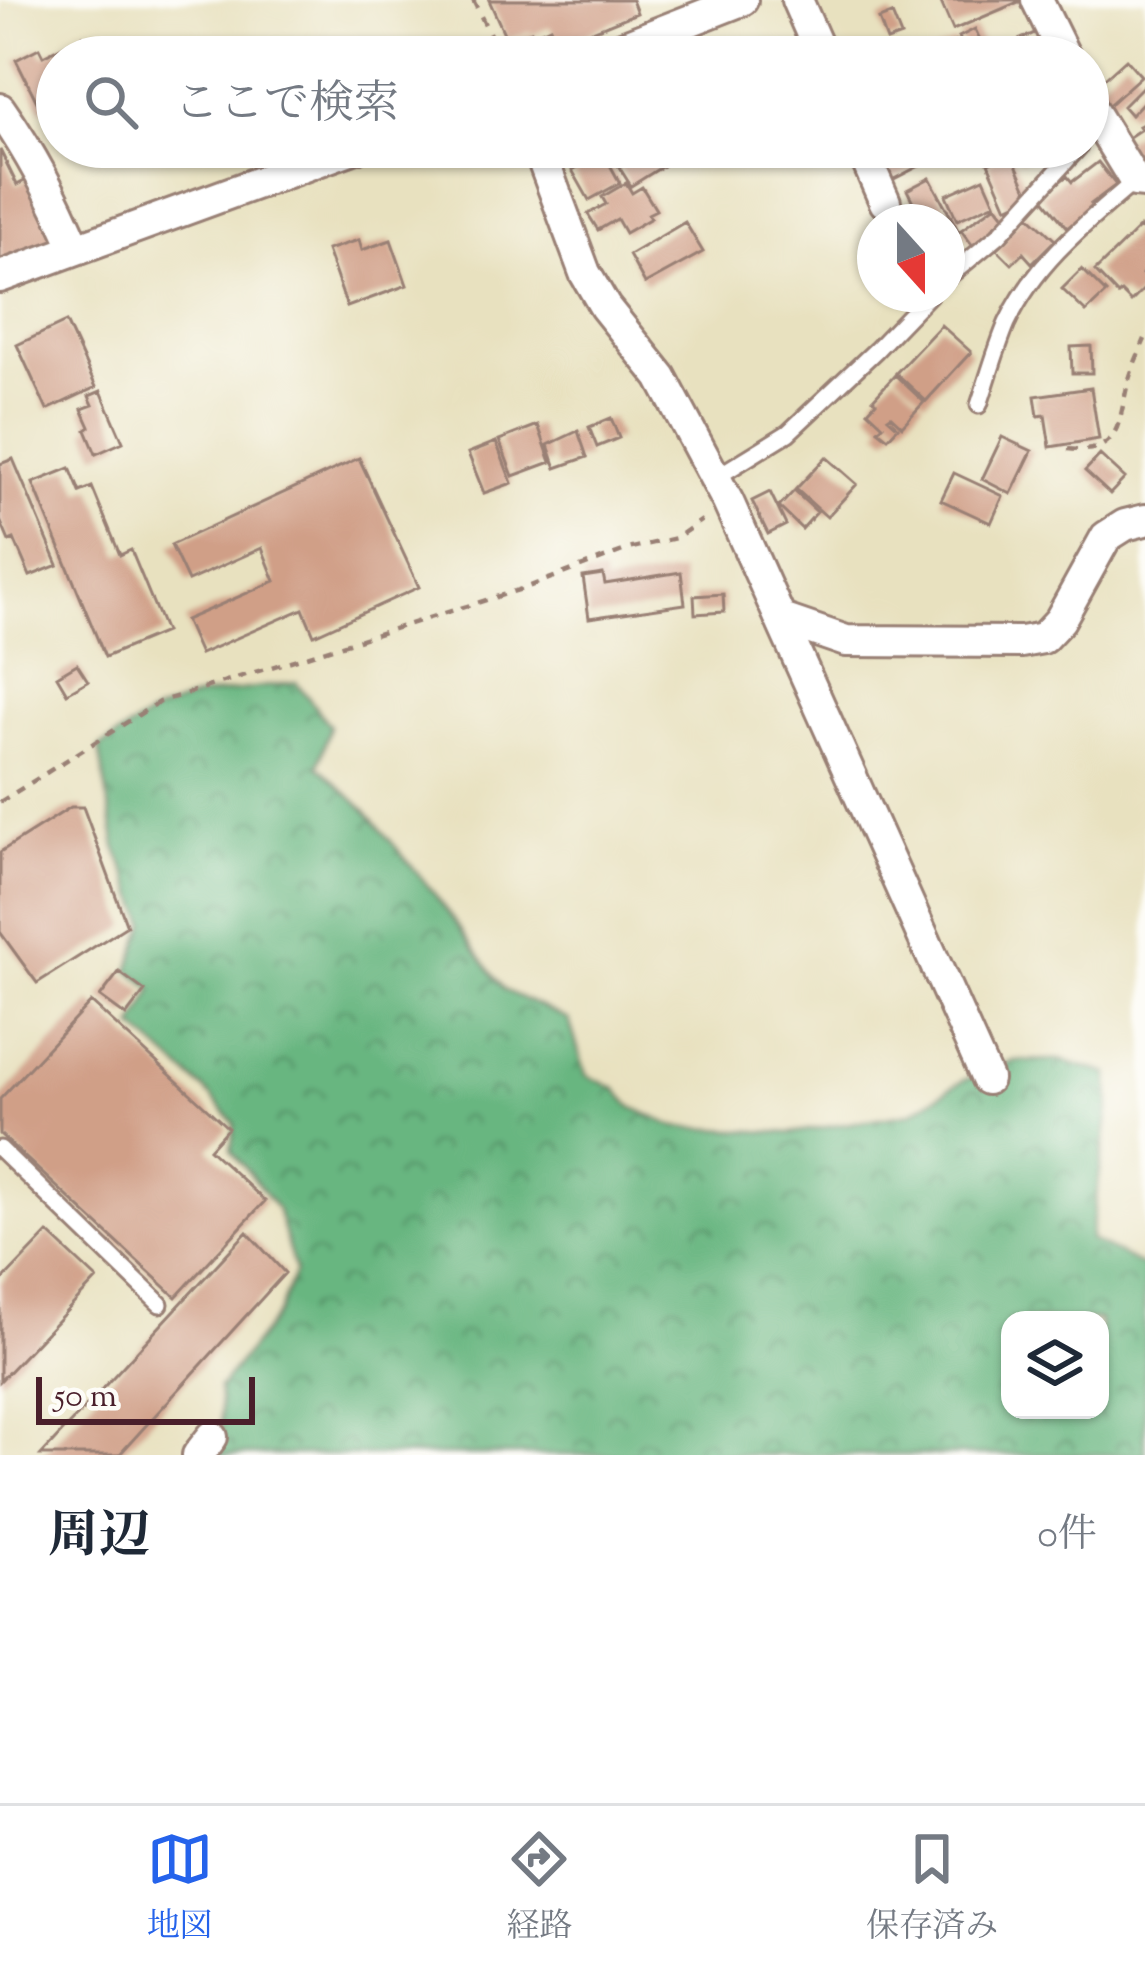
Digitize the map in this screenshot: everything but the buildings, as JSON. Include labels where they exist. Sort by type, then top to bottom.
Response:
[{"type":"street","points":[[650,36],[742,0]]},
{"type":"street","points":[[797,0],[813,36]]},
{"type":"street","points":[[1037,0],[1055,36]]},
{"type":"street","points":[[0,109],[36,162]]},
{"type":"street","points":[[1109,150],[1140,182]]},
{"type":"street","points":[[39,168],[76,249]]},
{"type":"street","points":[[0,277],[298,168]]},
{"type":"street","points":[[546,168],[585,273],[605,307],[661,377],[722,490],[987,1079]]},
{"type":"street","points":[[870,168],[885,202]]},
{"type":"street","points":[[782,619],[846,641],[1021,642],[1042,638],[1066,609],[1106,537],[1145,520]]},
{"type":"lane","points":[[965,263],[999,235],[1056,168]]},
{"type":"lane","points":[[979,405],[1008,322],[1033,280],[1067,238],[1140,182]]},
{"type":"lane","points":[[722,490],[912,312]]},
{"type":"lane","points":[[0,1150],[160,1304]]},
{"type":"path","points":[[473,0],[491,36]]},
{"type":"path","points":[[1068,448],[1085,451],[1108,443],[1121,419],[1129,379],[1145,339]]},
{"type":"path","points":[[0,802],[159,702],[525,588],[628,549],[676,538],[722,490]]},
{"type":"green space","points":[[296,682],[330,726],[318,766],[365,810],[433,892],[504,990],[569,1020],[586,1075],[616,1089],[632,1107],[676,1127],[791,1133],[910,1113],[964,1080],[1014,1061],[1060,1060],[1109,1074],[1110,1104],[1090,1240],[1145,1267],[1145,1455],[214,1455],[222,1434],[219,1388],[279,1312],[295,1271],[277,1209],[231,1150],[235,1124],[206,1091],[134,1027],[153,989],[129,970],[146,923],[116,847],[99,748],[156,712],[200,696]]}]
